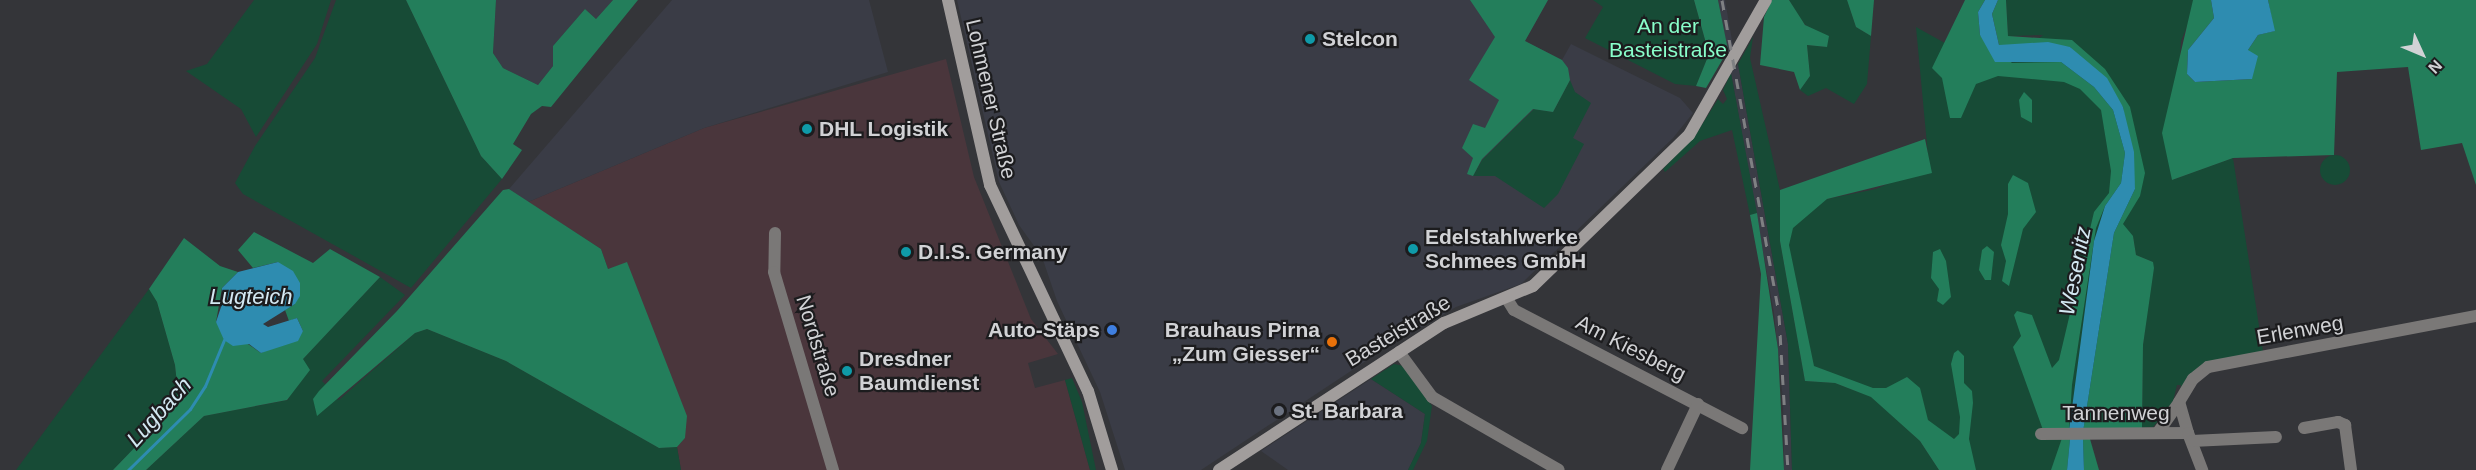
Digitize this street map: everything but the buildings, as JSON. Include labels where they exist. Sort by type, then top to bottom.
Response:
[{"type":"main road","name":"Lohmener Straße","points":[[948,0],[990,185],[1086,384],[1112,470]]},
{"type":"main road","name":"Basteistraße","points":[[1219,470],[1444,323],[1533,286],[1689,135],[1766,0]]},
{"type":"street","name":"Nordstraße","points":[[775,233],[774,272],[833,470]]},
{"type":"street","name":"Am Kiesberg","points":[[1507,298],[1514,310],[1742,428]]},
{"type":"street","name":"Erlenweg","points":[[2159,431],[2193,379],[2216,364],[2476,316]]},
{"type":"street","points":[[1399,352],[1432,397],[1559,470]]},
{"type":"street","points":[[2179,402],[2190,437],[2276,437]]},
{"type":"street","points":[[1666,470],[1698,404]]},
{"type":"street","points":[[2304,428],[2338,422],[2346,425],[2351,470]]},
{"type":"street","name":"Tannenweg","points":[[2041,434],[2085,436],[2159,431],[2190,437],[2202,470]]},
{"type":"shaded area","points":[[496,0],[613,0],[596,19],[585,9],[553,46],[553,66],[538,85],[503,68],[493,53]]},
{"type":"shaded area","points":[[672,0],[869,0],[888,72],[704,128],[528,202],[509,189]]},
{"type":"shaded area","points":[[957,0],[1548,0],[1525,41],[1562,60],[1571,44],[1680,98],[1693,113],[1673,138],[1521,284],[1456,307],[1396,342],[1386,337],[1375,344],[1378,353],[1201,470],[1125,470],[1100,392],[1057,301],[1042,257],[1019,225],[999,182]]},
{"type":"shaded area","points":[[1718,0],[1725,0],[1734,52],[1729,58]]},
{"type":"shaded area","points":[[946,59],[974,177],[1031,319],[1058,354],[1028,363],[1035,388],[1065,380],[1090,470],[681,470],[677,447],[685,438],[627,263],[608,269],[601,249],[528,202],[704,128]]},
{"type":"shaded area","points":[[1738,64],[1788,344],[1792,470],[1784,470],[1783,400],[1774,313],[1731,73]]},
{"type":"shaded area","points":[[1371,379],[1425,414],[1421,443],[1408,470],[1288,470],[1261,451]]},
{"type":"green space","points":[[254,0],[331,0],[317,44],[256,137],[241,109],[186,71],[207,64]]},
{"type":"green space","points":[[336,0],[406,0],[481,156],[502,179],[411,288],[243,194],[235,183],[255,146],[315,58]]},
{"type":"green space","points":[[406,0],[496,0],[493,53],[503,68],[538,85],[553,66],[553,46],[585,9],[596,19],[613,0],[638,0],[551,107],[542,106],[531,114],[513,144],[522,150],[502,179],[481,156]]},
{"type":"green space","points":[[1470,0],[1548,0],[1525,41],[1562,60],[1568,68],[1570,80],[1553,112],[1533,109],[1482,159],[1473,176],[1467,174],[1473,158],[1462,148],[1473,124],[1485,128],[1499,100],[1469,80],[1495,37]]},
{"type":"green space","name":"An der Basteistraße","points":[[1593,0],[1694,0],[1709,54],[1696,86],[1675,84],[1585,38],[1603,7]]},
{"type":"green space","points":[[1694,0],[1718,0],[1728,50],[1706,88],[1696,86],[1709,54]]},
{"type":"green space","points":[[1772,0],[1789,0],[1805,25],[1829,36],[1827,47],[1807,45],[1810,76],[1800,90],[1794,72],[1760,65],[1764,17]]},
{"type":"green space","points":[[1789,0],[1847,0],[1856,27],[1871,36],[1867,84],[1854,104],[1826,88],[1808,96],[1800,90],[1810,76],[1807,45],[1827,47],[1801,20]]},
{"type":"green space","points":[[1847,0],[1874,0],[1871,36],[1856,27]]},
{"type":"green space","points":[[1965,0],[1985,0],[1978,12],[1980,35],[2012,63],[2061,62],[2094,87],[2113,110],[2125,153],[2121,183],[2105,206],[2096,228],[2072,385],[2069,431],[2043,430],[2013,347],[2021,336],[2014,315],[2017,311],[2032,315],[2052,368],[2059,360],[2094,212],[2109,193],[2111,171],[2101,110],[2080,89],[2064,82],[1998,76],[1976,84],[1961,118],[1950,118],[1942,78],[1932,68]]},
{"type":"green space","points":[[1998,0],[2006,0],[2008,36],[2072,40],[2105,69],[2130,107],[2145,173],[2140,196],[2123,224],[2133,236],[2136,255],[2153,262],[2154,268],[2143,345],[2142,428],[2083,432],[2114,233],[2135,189],[2123,107],[2070,47],[1999,45],[1992,14]]},
{"type":"green space","points":[[2006,0],[2193,0],[2193,11],[2181,41],[2172,180],[2233,158],[2264,358],[2208,367],[2179,402],[2181,385],[2177,385],[2173,401],[2159,420],[2153,427],[2142,428],[2143,345],[2153,262],[2136,255],[2133,236],[2082,470],[1970,470],[1882,406],[1920,441],[1939,470],[1792,470],[1788,344],[1738,64],[1753,37],[1750,58],[1780,190],[1780,241],[1805,381],[1835,383],[1864,394],[1808,369],[1793,301],[1787,226],[1827,199],[1876,189],[1929,166],[1916,27],[1970,57],[2032,44],[2043,35],[2008,36]]},
{"type":"green space","points":[[2193,0],[2211,0],[2214,18],[2188,50],[2187,74],[2195,82],[2252,79],[2248,50],[2258,35],[2274,31],[2268,0],[2476,0],[2476,185],[2462,143],[2421,150],[2408,67],[2337,72],[2334,155],[2233,158],[2172,180],[2162,133]]},
{"type":"green space","points":[[1731,73],[1757,213],[1750,215],[1732,130],[1700,141],[1665,172],[1663,169],[1695,136],[1718,99],[1723,104],[1727,99],[1723,90]]},
{"type":"green space","points":[[1570,80],[1575,92],[1591,103],[1573,138],[1584,144],[1558,194],[1544,208],[1495,176],[1473,176],[1482,160],[1534,109],[1553,112]]},
{"type":"green space","points":[[2024,92],[2032,100],[2032,123],[2021,117],[2019,100]]},
{"type":"green space","points":[[1925,139],[1932,173],[1827,199],[1793,228],[1789,245],[1814,366],[1873,388],[1886,388],[1907,377],[1920,388],[1928,420],[1954,439],[1959,434],[1960,417],[1951,364],[1954,353],[1958,350],[1964,356],[1964,383],[1972,391],[1969,439],[1976,470],[1939,470],[1920,441],[1871,397],[1835,383],[1805,381],[1780,241],[1780,190]]},
{"type":"green space","points":[[2335,155],[2341,156],[2349,164],[2349,176],[2341,184],[2335,185],[2329,184],[2321,176],[2320,170],[2321,164],[2329,156]]},
{"type":"green space","points":[[2013,175],[2028,183],[2036,212],[2023,229],[2009,286],[2002,281],[2006,261],[2001,245],[2008,214],[2008,184]]},
{"type":"green space","points":[[509,189],[601,249],[608,269],[627,262],[687,416],[685,438],[677,447],[659,448],[506,361],[427,329],[415,333],[317,416],[313,399],[319,391],[397,311],[503,190]]},
{"type":"green space","points":[[1757,213],[1778,349],[1784,470],[1750,470],[1761,274],[1750,215]]},
{"type":"green space","points":[[254,232],[313,263],[330,249],[380,277],[303,359],[310,370],[287,400],[204,416],[146,470],[113,470],[168,413],[178,393],[175,365],[157,302],[149,289],[184,238],[220,266],[238,272],[222,288],[216,322],[261,353],[303,331],[297,318],[289,321],[285,310],[295,304],[278,262],[253,268],[238,250]]},
{"type":"green space","points":[[1987,246],[1994,252],[1991,280],[1985,280],[1979,270],[1982,250]]},
{"type":"green space","points":[[1940,249],[1946,261],[1951,297],[1943,305],[1937,301],[1939,289],[1931,278],[1933,252]]},
{"type":"green space","points":[[380,277],[405,295],[322,381],[326,385],[319,391],[339,400],[415,333],[427,329],[506,361],[659,448],[677,447],[681,470],[146,470],[204,416],[288,400],[302,360]]},
{"type":"green space","points":[[149,289],[157,302],[175,365],[178,393],[168,413],[113,470],[16,470]]},
{"type":"green space","points":[[1394,364],[1404,366],[1432,406],[1427,441],[1413,470],[1408,470],[1421,443],[1425,414],[1371,379]]},
{"type":"green space","points":[[1072,378],[1082,402],[1096,470],[1090,470],[1065,380]]},
{"type":"green space","points":[[2062,438],[2070,439],[2067,470],[2051,470]]},
{"type":"green space","points":[[2083,439],[2090,439],[2099,470],[2084,470]]},
{"type":"water","points":[[1985,0],[1998,0],[1992,14],[1999,45],[2048,42],[2070,47],[2107,78],[2123,107],[2134,152],[2135,189],[2114,233],[2083,432],[2069,431],[2094,241],[2105,206],[2121,183],[2125,153],[2113,110],[2094,87],[2061,62],[1995,62],[1980,35],[1978,12]]},
{"type":"water","points":[[2211,0],[2268,0],[2275,31],[2258,35],[2248,50],[2258,56],[2252,79],[2195,82],[2187,74],[2188,50],[2214,18]]},
{"type":"water","name":"Lugteich","points":[[278,262],[293,271],[300,283],[300,296],[295,304],[263,324],[268,327],[297,318],[303,331],[298,341],[261,353],[249,344],[233,346],[224,340],[216,322],[222,304],[222,288],[238,272]]},
{"type":"water","points":[[2070,439],[2083,439],[2084,470],[2067,470]]},
{"type":"waterway","name":"Lugbach","points":[[128,470],[190,409],[205,386],[224,340]]},
{"type":"railway","points":[[1722,0],[1779,315],[1788,470]]},
{"type":"place","name":"Stelcon","points":[[1310,39]]},
{"type":"place","name":"DHL Logistik","points":[[807,129]]},
{"type":"place","name":"Edelstahlwerke Schmees GmbH","points":[[1413,249]]},
{"type":"place","name":"D.I.S. Germany","points":[[906,252]]},
{"type":"place","name":"Auto-Stäps","points":[[1112,330]]},
{"type":"place","name":"Brauhaus Pirna „Zum Giesser“","points":[[1332,342]]},
{"type":"place","name":"Dresdner Baumdienst","points":[[847,371]]},
{"type":"place","name":"St. Barbara","points":[[1279,411]]},
{"type":"water label","name":"Wesenitz","points":[[2075,271]]}]
